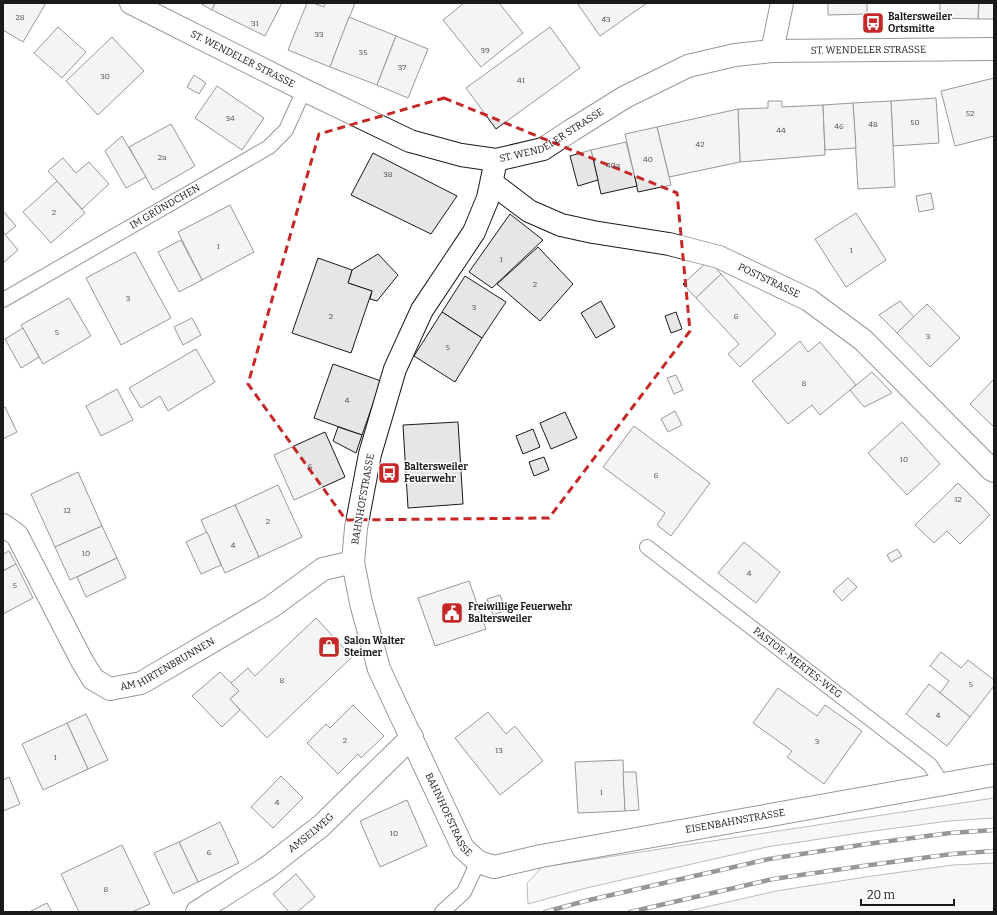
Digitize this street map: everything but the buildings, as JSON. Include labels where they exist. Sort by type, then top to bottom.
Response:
[{"type":"street","name":"ST. WENDELER STRASSE","points":[[131,3],[304,90],[410,141],[461,155],[496,160],[543,149],[625,97],[688,66],[735,55],[772,51],[994,50]]},
{"type":"street","points":[[772,51],[782,3]]},
{"type":"street","name":"BAHNHOFSTRASSE","points":[[478,862],[463,848],[380,669],[361,603],[353,562],[356,528],[370,454],[395,369],[422,310],[474,232],[488,198],[496,160]]},
{"type":"street","name":"POSTSTRASSE","points":[[492,183],[529,211],[561,225],[593,232],[669,244],[719,257],[809,300],[863,340],[994,471]]},
{"type":"street","name":"AM HIRTENBRUNNEN","points":[[3,525],[17,535],[82,661],[93,679],[110,689],[141,683],[271,607],[323,568],[353,562]]},
{"type":"street","name":"AMSELWEG","points":[[197,912],[268,867],[321,826],[412,737]]},
{"type":"street","name":"EISENBAHNSTRASSE","points":[[478,862],[494,867],[541,856],[994,776]]},
{"type":"lane","name":"IM GRÜNDCHEN","points":[[3,300],[269,147],[286,130],[304,90]]},
{"type":"lane","name":"PASTOR-MERTES-WEG","points":[[647,547],[930,765],[936,774],[939,785]]},
{"type":"lane","points":[[442,912],[464,892],[478,862]]},
{"type":"highlighted area","points":[[444,98],[677,193],[690,331],[549,518],[346,520],[248,384],[319,134]]},
{"type":"shaded area","points":[[994,798],[994,818],[949,821],[767,847],[582,889],[528,904],[527,883],[542,867]]},
{"type":"shaded area","points":[[994,863],[994,912],[684,912],[776,891],[953,865]]},
{"type":"railway","points":[[545,912],[585,901],[769,859],[950,833],[994,830]]},
{"type":"railway","points":[[630,912],[773,879],[952,854],[994,851]]},
{"type":"place","name":"Baltersweiler Ortsmitte","points":[[873,23]]},
{"type":"place","name":"Baltersweiler Feuerwehr","points":[[389,473]]},
{"type":"place","name":"Freiwillige Feuerwehr Baltersweiler","points":[[452,613]]},
{"type":"place","name":"Salon Walter Steimer","points":[[329,647]]}]
